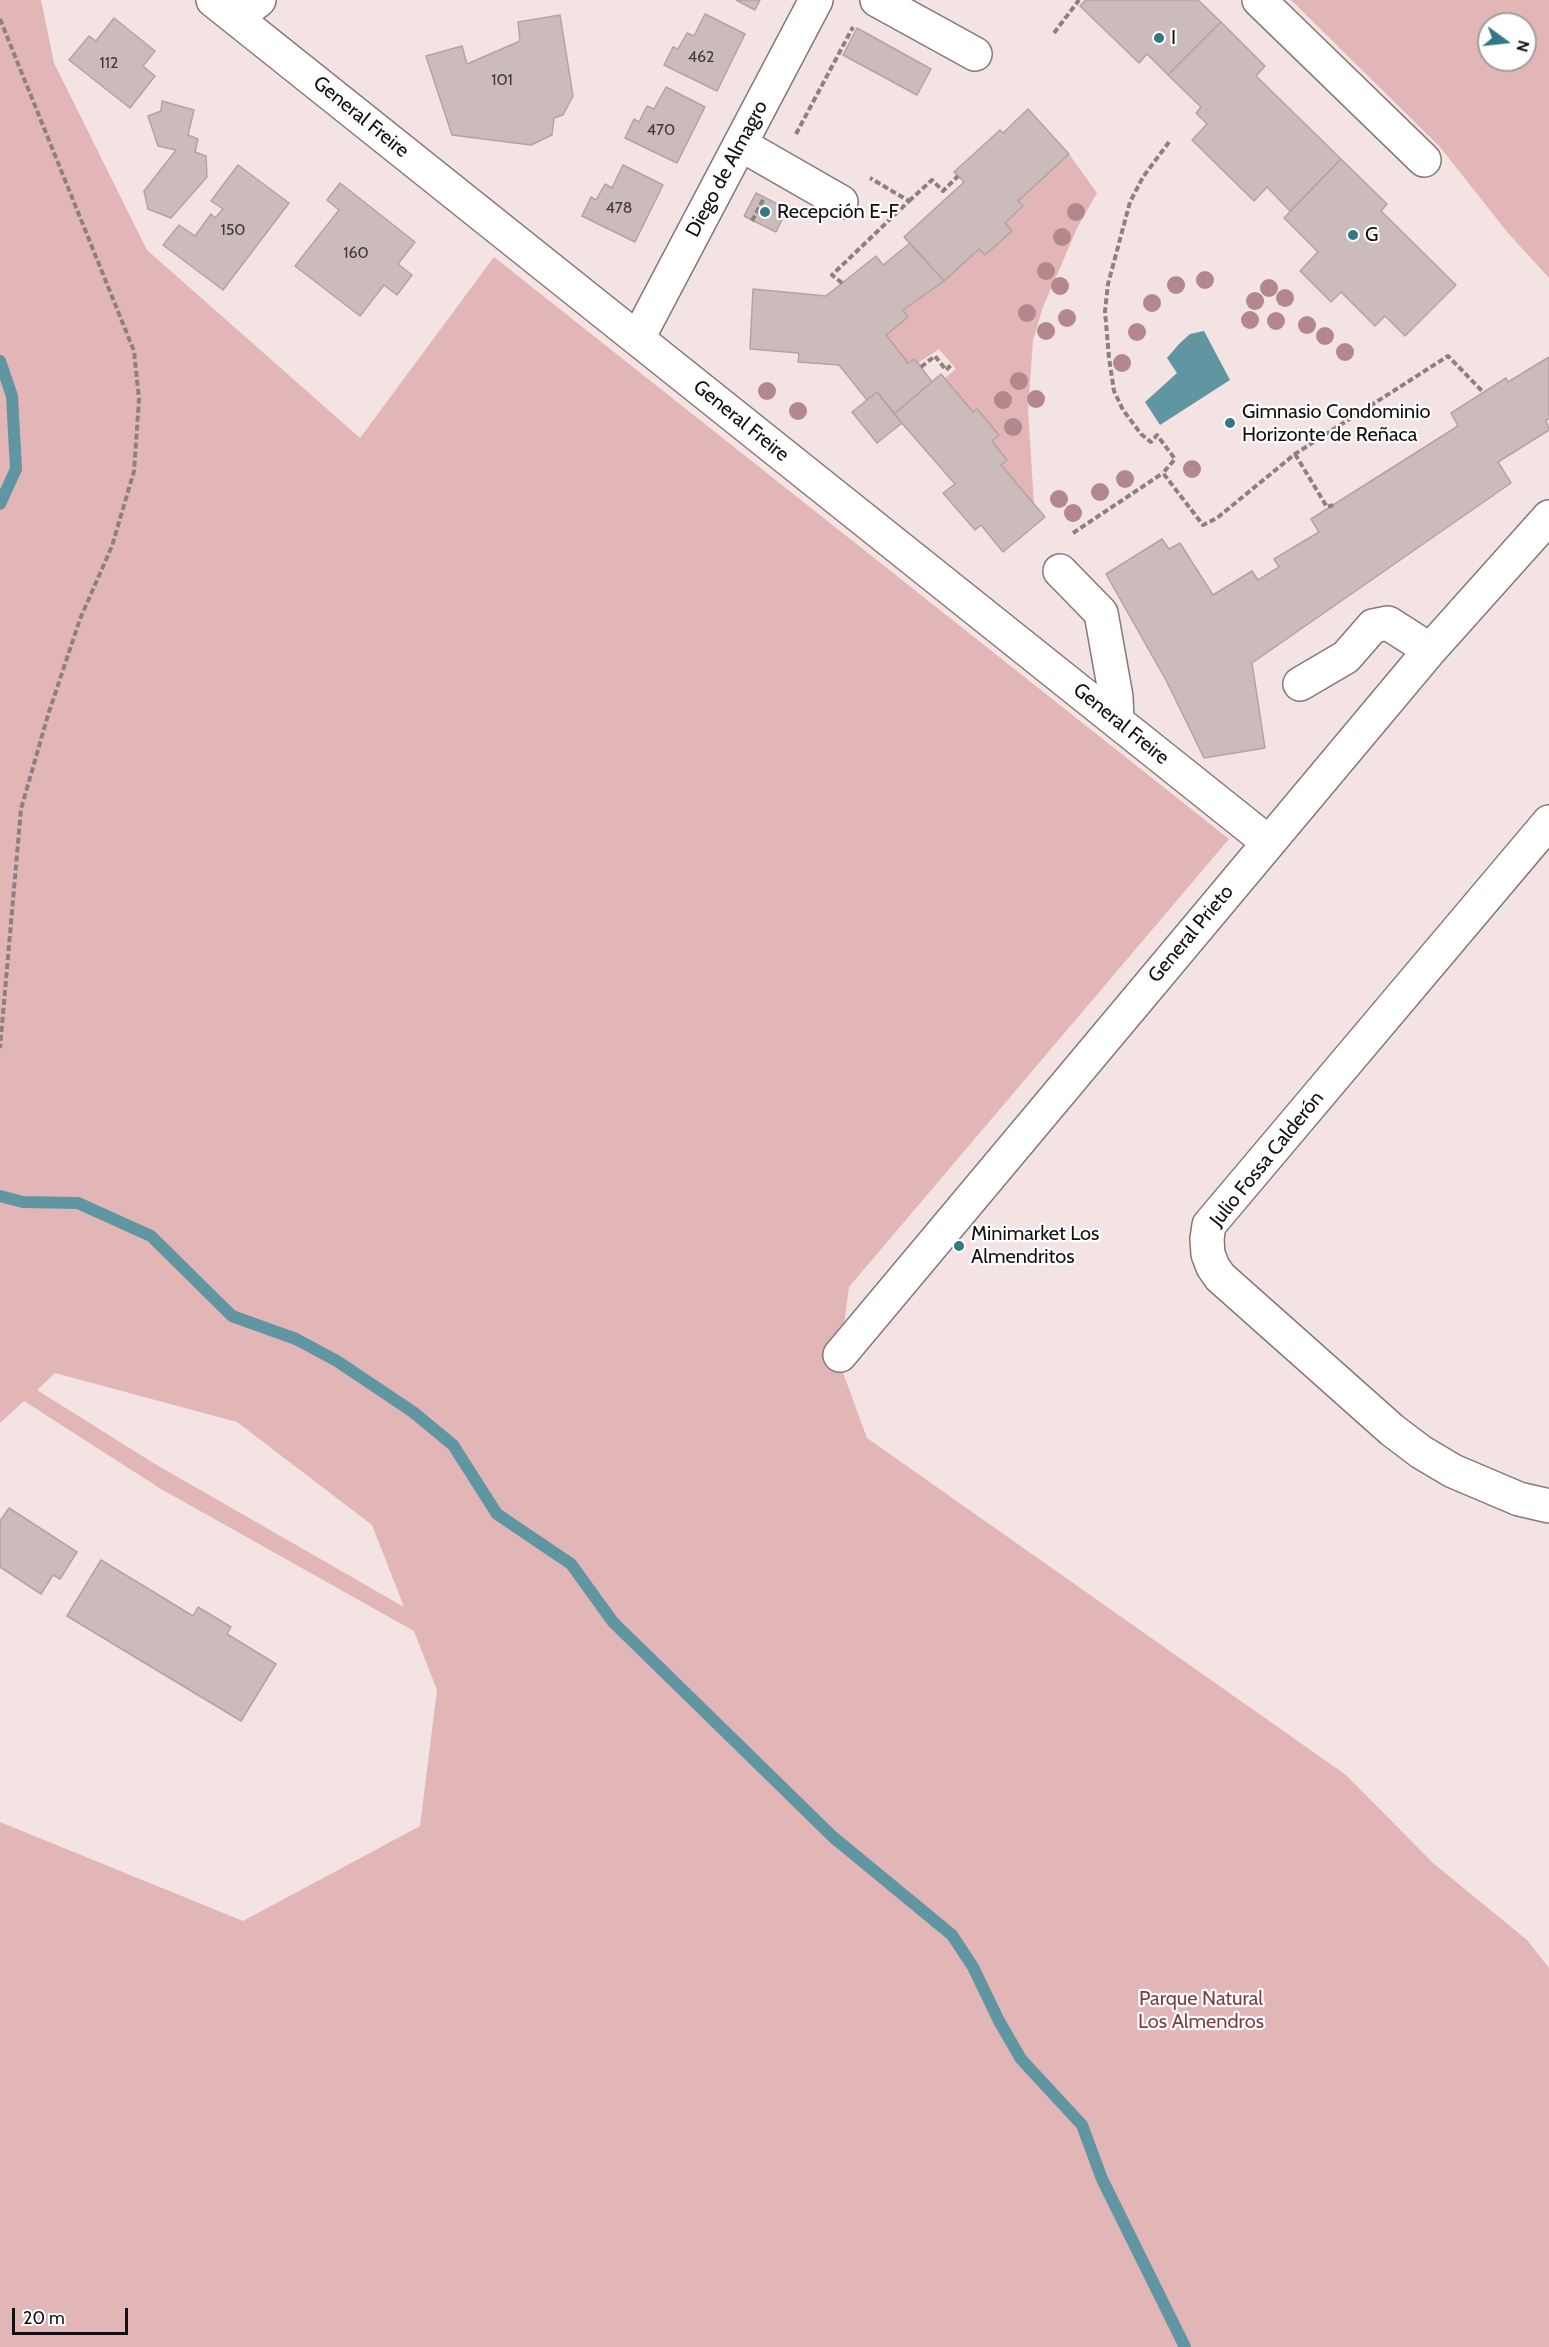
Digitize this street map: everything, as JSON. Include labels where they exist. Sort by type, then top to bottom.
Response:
[{"type":"street","name":"Diego de Almagro","points":[[638,338],[816,0]]},
{"type":"street","points":[[1259,0],[1424,160]]},
{"type":"street","name":"General Freire","points":[[236,6],[638,338],[1268,842]]},
{"type":"street","points":[[867,9],[975,54]]},
{"type":"street","points":[[740,144],[841,202]]},
{"type":"street","name":"General Prieto","points":[[840,1355],[1430,650],[1549,518]]},
{"type":"street","points":[[1060,571],[1101,613],[1116,697],[1117,720]]},
{"type":"street","points":[[1300,684],[1346,657],[1373,626],[1388,623],[1430,650]]},
{"type":"street","name":"Julio Fossa Calderón","points":[[1549,822],[1209,1225],[1207,1239],[1208,1254],[1220,1277],[1392,1430],[1421,1452],[1453,1471],[1509,1495],[1549,1506]]},
{"type":"path","points":[[1054,33],[1079,0]]},
{"type":"path","points":[[796,134],[867,9]]},
{"type":"path","points":[[0,19],[134,351],[139,399],[134,471],[112,546],[76,630],[21,809],[0,1048]]},
{"type":"path","points":[[1073,533],[1162,473],[1175,459],[1157,435],[1151,442],[1141,434],[1123,410],[1114,392],[1105,311],[1108,284],[1130,202],[1143,177],[1169,142]]},
{"type":"path","points":[[909,201],[932,180],[943,191],[958,176]]},
{"type":"path","points":[[921,367],[935,356],[946,370],[952,364]]},
{"type":"path","points":[[1162,473],[1203,525],[1217,518],[1295,454],[1448,356],[1483,392]]},
{"type":"path","points":[[1295,454],[1327,507],[1333,505]]},
{"type":"green space","name":"Parque Natural Los Almendros","points":[[0,0],[41,0],[54,63],[147,250],[360,438],[494,257],[1229,839],[849,1287],[840,1355],[842,1370],[867,1438],[1346,1775],[1433,1863],[1527,1940],[1549,1968],[1549,2347],[0,2347],[0,1822],[243,1921],[420,1826],[437,1690],[414,1631],[161,1489],[24,1401],[0,1423]],"holes":[[[55,1373],[237,1422],[372,1525],[404,1607],[155,1464],[37,1390]]]},
{"type":"green space","points":[[1291,0],[1549,0],[1549,278],[1508,233],[1440,147]]},
{"type":"green space","points":[[1069,154],[1097,193],[1078,226],[1043,307],[1033,340],[1028,410],[1034,504],[1001,465],[1006,460],[992,441],[999,435],[977,409],[973,412],[945,378],[956,369],[939,349],[918,363],[913,359],[908,363],[886,335],[908,317],[903,310],[944,281],[979,249],[985,255],[1012,231],[1005,223],[1023,207],[1018,201]]},
{"type":"water","points":[[1204,331],[1230,380],[1160,425],[1145,402],[1177,373],[1167,358],[1190,334]]},
{"type":"building","points":[[736,0],[760,0],[755,10]]},
{"type":"building","name":"I","points":[[1086,0],[1198,0],[1221,22],[1168,75],[1147,54],[1139,63],[1080,6]]},
{"type":"building","points":[[705,14],[745,34],[717,91],[664,65],[673,47],[678,49],[687,33],[694,36]]},
{"type":"building","points":[[560,15],[573,96],[563,115],[554,118],[552,135],[531,145],[452,135],[426,56],[462,46],[467,64],[520,41],[518,22]]},
{"type":"building","points":[[114,18],[155,51],[143,66],[155,76],[130,108],[69,60],[89,36],[96,41]]},
{"type":"building","points":[[1221,22],[1265,66],[1256,76],[1341,159],[1290,211],[1267,187],[1254,201],[1192,140],[1207,124],[1196,113],[1201,107],[1168,75]]},
{"type":"building","points":[[857,28],[931,69],[917,95],[843,55]]},
{"type":"building","points":[[666,87],[705,107],[677,163],[625,138],[634,119],[639,122],[647,106],[654,109]]},
{"type":"building","points":[[162,101],[194,110],[188,135],[198,139],[195,152],[206,156],[207,177],[171,218],[148,209],[144,191],[176,150],[158,146],[148,116],[161,111]]},
{"type":"building","points":[[1028,109],[1069,154],[1018,201],[1023,206],[1005,223],[1012,231],[985,255],[979,249],[944,281],[904,237],[964,182],[954,172],[1000,130],[1003,133]]},
{"type":"building","name":"G","points":[[1341,159],[1387,204],[1381,211],[1456,285],[1405,336],[1385,316],[1375,326],[1341,292],[1331,302],[1300,271],[1318,252],[1284,218]]},
{"type":"building","points":[[238,165],[289,203],[223,290],[163,245],[179,225],[195,236],[211,214],[215,218],[223,209],[211,201]]},
{"type":"building","points":[[623,165],[663,185],[635,242],[582,216],[591,197],[596,200],[605,184],[612,188]]},
{"type":"building","points":[[340,183],[415,242],[398,264],[412,275],[397,295],[384,285],[360,316],[295,266],[339,210],[327,200]]},
{"type":"building","name":"Recepción E-F","points":[[756,193],[787,209],[776,232],[744,216]]},
{"type":"building","points":[[910,243],[944,281],[903,310],[908,317],[886,335],[908,363],[914,359],[932,382],[894,414],[877,392],[867,400],[839,365],[798,362],[799,353],[750,349],[753,289],[826,296],[876,256],[883,265]]},
{"type":"building","points":[[1549,357],[1549,419],[1546,420],[1549,430],[1498,462],[1511,483],[1252,663],[1265,748],[1204,758],[1167,682],[1106,574],[1162,539],[1169,549],[1180,543],[1213,595],[1252,571],[1258,580],[1279,567],[1274,559],[1319,532],[1311,519],[1458,426],[1451,413],[1506,378],[1508,382]]},
{"type":"building","points":[[941,374],[973,412],[977,409],[999,435],[992,441],[1007,460],[1001,465],[1045,517],[1003,552],[981,525],[975,530],[943,493],[955,484],[894,414]]},
{"type":"building","points":[[877,392],[902,423],[877,443],[852,412]]},
{"type":"building","points":[[9,1508],[77,1552],[60,1579],[53,1575],[41,1594],[0,1567],[0,1521]]},
{"type":"building","points":[[101,1560],[193,1616],[198,1607],[231,1627],[227,1634],[276,1664],[241,1721],[67,1616]]},
{"type":"waterway","points":[[0,361],[12,396],[16,469],[0,504]]},
{"type":"waterway","points":[[0,1196],[23,1202],[78,1203],[151,1236],[232,1316],[296,1339],[337,1361],[413,1412],[453,1445],[497,1514],[571,1564],[613,1622],[833,1837],[952,1935],[973,1967],[999,2021],[1021,2059],[1082,2125],[1102,2179],[1185,2347]]},
{"type":"place","name":"I","points":[[1159,38]]},
{"type":"place","name":"Recepción E-F","points":[[765,212]]},
{"type":"place","name":"G","points":[[1353,235]]},
{"type":"place","name":"Gimnasio Condominio Horizonte de Reñaca","points":[[1230,423]]},
{"type":"place","name":"Minimarket Los Almendritos","points":[[959,1246]]}]
